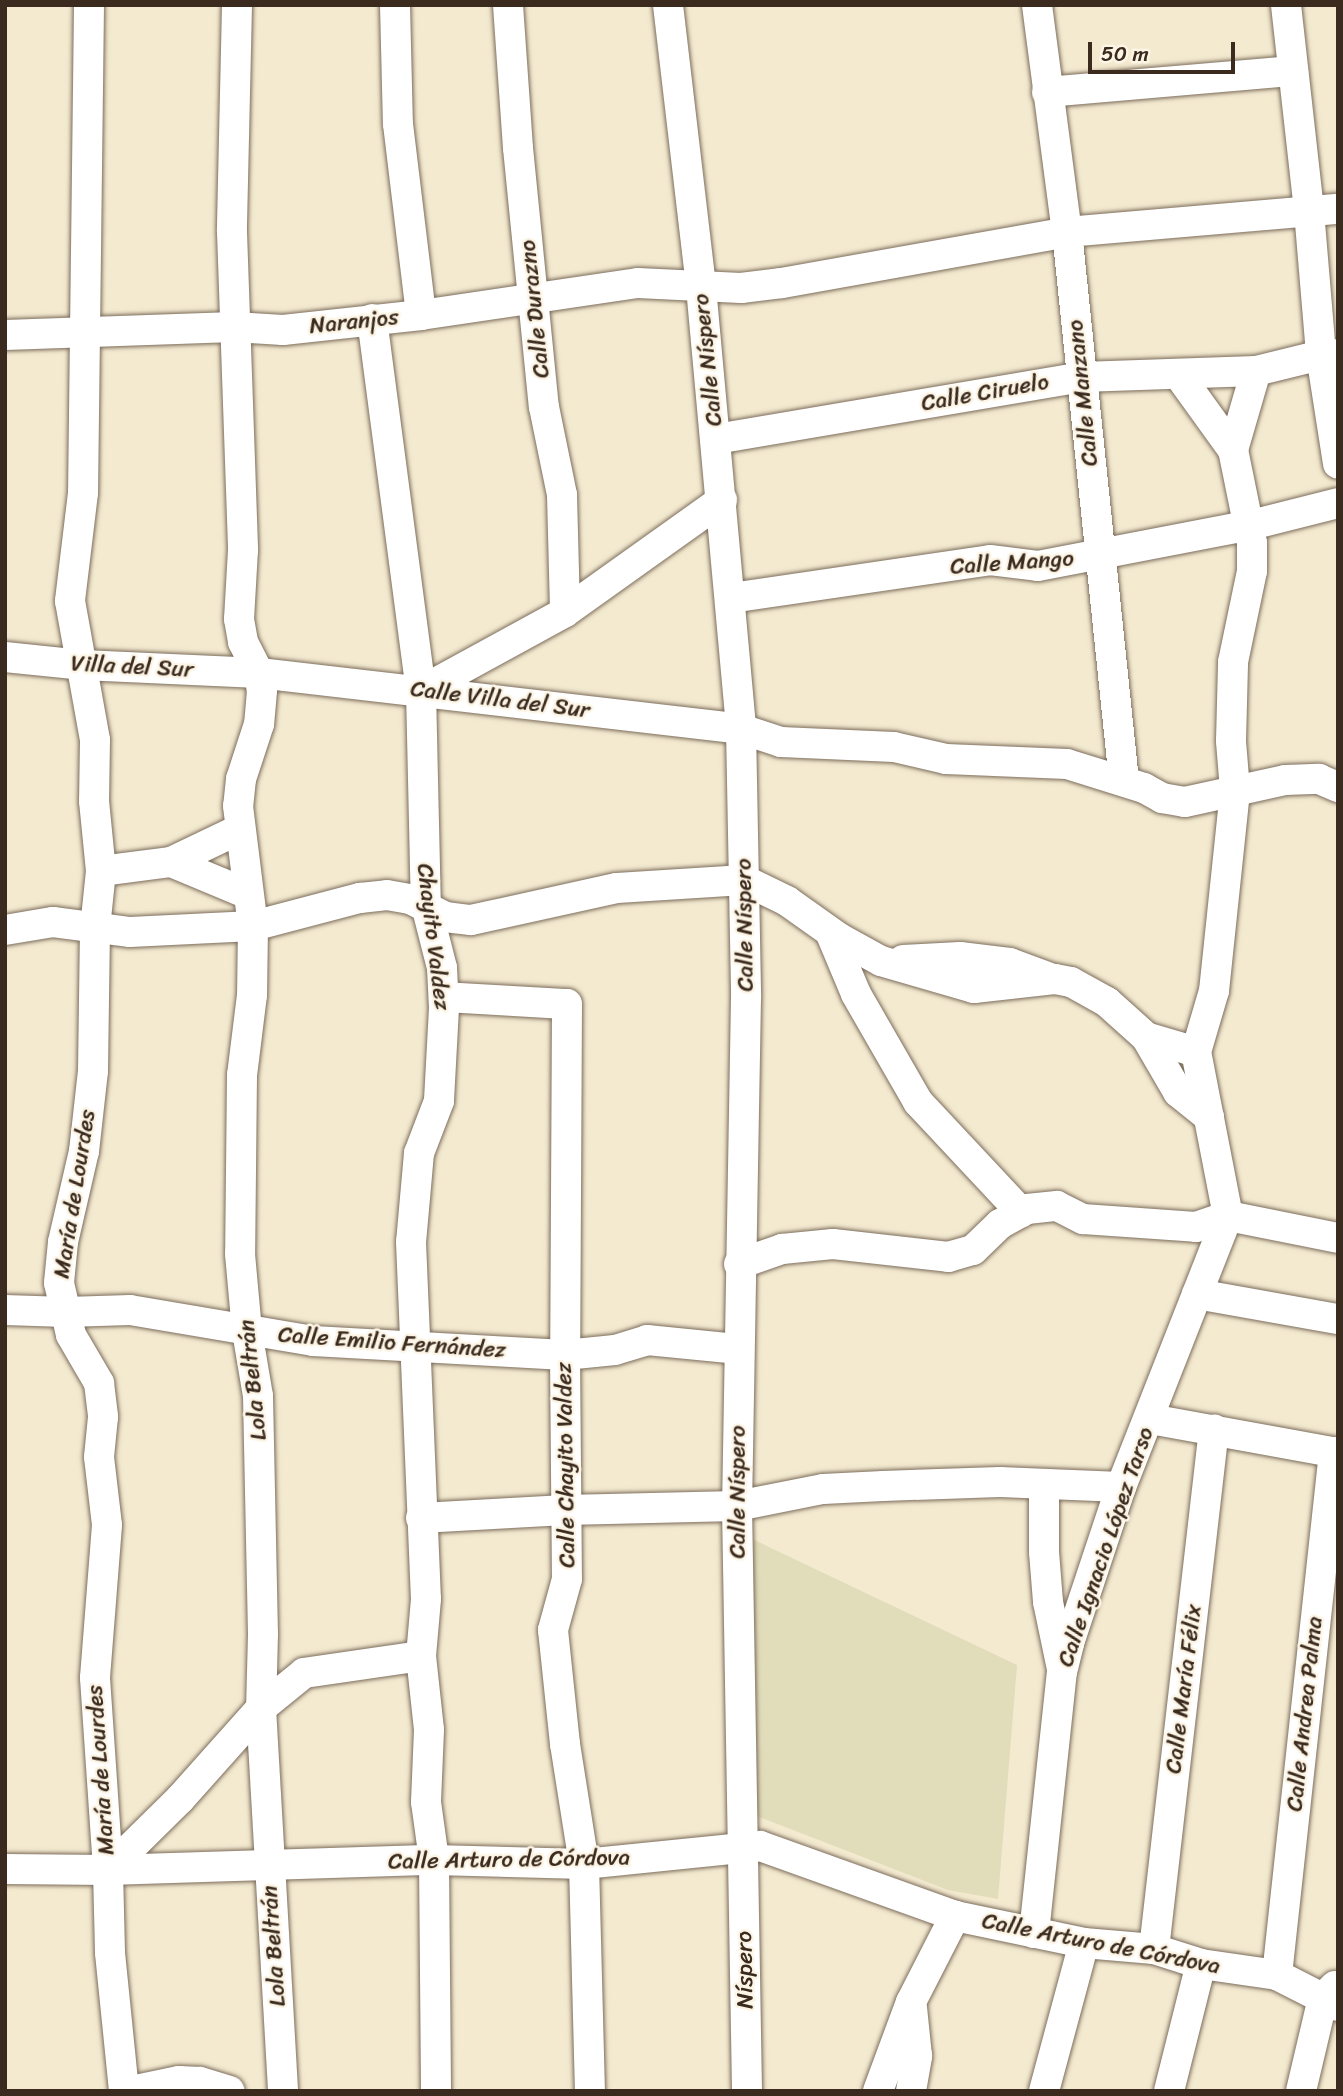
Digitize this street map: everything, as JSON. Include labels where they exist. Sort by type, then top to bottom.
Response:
[{"type":"street","name":"María de Lourdes","points":[[89,5],[82,528],[71,578],[71,601],[95,740],[94,801],[101,871],[95,928],[93,1071],[84,1151],[63,1242],[59,1283],[71,1335],[99,1383],[103,1417],[99,1457],[107,1525],[95,1678],[108,1870],[110,1953],[124,2091]]},
{"type":"street","points":[[237,5],[233,119],[234,327],[243,550],[239,619],[243,642],[259,673]]},
{"type":"street","points":[[395,5],[398,124],[421,315]]},
{"type":"street","name":"Calle Durazno","points":[[508,5],[518,148],[544,407],[562,495],[565,612]]},
{"type":"street","name":"Calle Níspero","points":[[668,5],[701,288],[741,729],[746,998],[737,1349],[737,1506],[743,1849]]},
{"type":"street","name":"Calle Manzano","points":[[1037,5],[1046,92],[1067,232],[1124,781]]},
{"type":"street","points":[[1286,5],[1293,71],[1323,210],[1329,354],[1338,464]]},
{"type":"street","points":[[1046,92],[1293,71]]},
{"type":"street","name":"Naranjos","points":[[5,335],[234,327],[283,330],[421,315],[638,284],[701,288],[782,283],[1067,232],[1323,210]]},
{"type":"street","name":"Chayito Valdez","points":[[373,319],[421,691],[426,905],[442,968],[444,998],[439,1101],[419,1153],[414,1186],[411,1242],[416,1347]]},
{"type":"street","name":"Calle Ciruelo","points":[[716,439],[1081,377],[1256,371],[1329,354]]},
{"type":"street","points":[[1233,450],[1256,371]]},
{"type":"street","points":[[1179,375],[1233,450],[1251,525],[1252,571],[1233,662],[1231,741],[1235,790],[1214,991],[1196,1052],[1228,1216]]},
{"type":"street","points":[[421,691],[565,612],[722,500]]},
{"type":"street","name":"Calle Mango","points":[[730,598],[990,560],[1038,566],[1251,525],[1338,503]]},
{"type":"street","name":"Villa del Sur","points":[[5,657],[82,665],[259,673]]},
{"type":"street","name":"Calle Villa del Sur","points":[[259,673],[741,729],[781,742],[894,747],[946,759],[1067,764],[1124,781],[1163,798],[1185,802],[1266,782],[1319,779],[1338,787]]},
{"type":"street","name":"Lola Beltrán","points":[[259,673],[262,691],[259,724],[240,779],[240,828],[253,926],[252,995],[242,1075],[240,1254],[247,1331],[258,1396],[261,1460],[261,1708],[283,2091]]},
{"type":"street","points":[[101,871],[171,862],[240,828]]},
{"type":"street","points":[[171,862],[248,894]]},
{"type":"street","points":[[5,930],[53,922],[130,932],[253,926],[360,898],[387,895],[426,905],[444,917],[471,920],[617,888],[744,880],[787,901],[830,932],[881,961],[974,988],[1055,979],[1071,982],[1107,1002],[1146,1037],[1178,1092],[1209,1117]]},
{"type":"street","points":[[830,932],[856,994],[918,1102],[1021,1212]]},
{"type":"street","name":"Calle Chayito Valdez","points":[[444,998],[567,1004],[567,1578],[553,1630],[565,1744],[584,1864],[590,2091]]},
{"type":"street","points":[[1146,1037],[1196,1052]]},
{"type":"street","points":[[739,1264],[782,1249],[833,1244],[948,1257],[973,1250],[1000,1224],[1021,1212],[1057,1206],[1083,1219],[1196,1227],[1228,1216],[1338,1238]]},
{"type":"street","name":"Calle Ignacio López Tarso","points":[[1034,1933],[1062,1672],[1121,1487],[1228,1216]]},
{"type":"street","points":[[1197,1294],[1338,1319]]},
{"type":"street","name":"Calle Emilio Fernández","points":[[5,1310],[130,1310],[183,1316],[247,1331],[313,1341],[565,1355],[615,1350],[648,1340],[737,1349]]},
{"type":"street","points":[[416,1347],[426,1599],[421,1656],[429,1730],[426,1802],[434,1860],[436,2091]]},
{"type":"street","points":[[1150,1419],[1336,1452]]},
{"type":"street","name":"Calle María Félix","points":[[1154,1949],[1213,1429]]},
{"type":"street","name":"Calle Andrea Palma","points":[[1276,1975],[1336,1452]]},
{"type":"street","points":[[421,1518],[565,1510],[737,1506],[823,1489],[1000,1482],[1044,1486],[1121,1487]]},
{"type":"street","points":[[1044,1486],[1047,1589],[1053,1637],[1062,1672]]},
{"type":"street","points":[[108,1870],[180,1799],[261,1708],[304,1673],[421,1656]]},
{"type":"street","name":"Calle Arturo de Córdova","points":[[5,1869],[108,1870],[434,1860],[584,1864],[760,1846],[955,1916],[1084,1943],[1154,1949],[1201,1964],[1276,1975],[1333,1996]]},
{"type":"street","name":"Níspero","points":[[743,1849],[747,2091]]},
{"type":"street","points":[[878,2091],[911,2002],[955,1916]]},
{"type":"street","points":[[1044,2091],[1084,1943]]},
{"type":"street","points":[[1169,2091],[1201,1964]]},
{"type":"street","points":[[1301,2091],[1333,1996]]},
{"type":"street","points":[[911,2002],[917,2046],[911,2091]]},
{"type":"street","points":[[131,2091],[179,2081],[200,2082],[230,2091]]},
{"type":"shaded area","points":[[748,1537],[1017,1665],[998,1899],[948,1890],[749,1813]]}]
